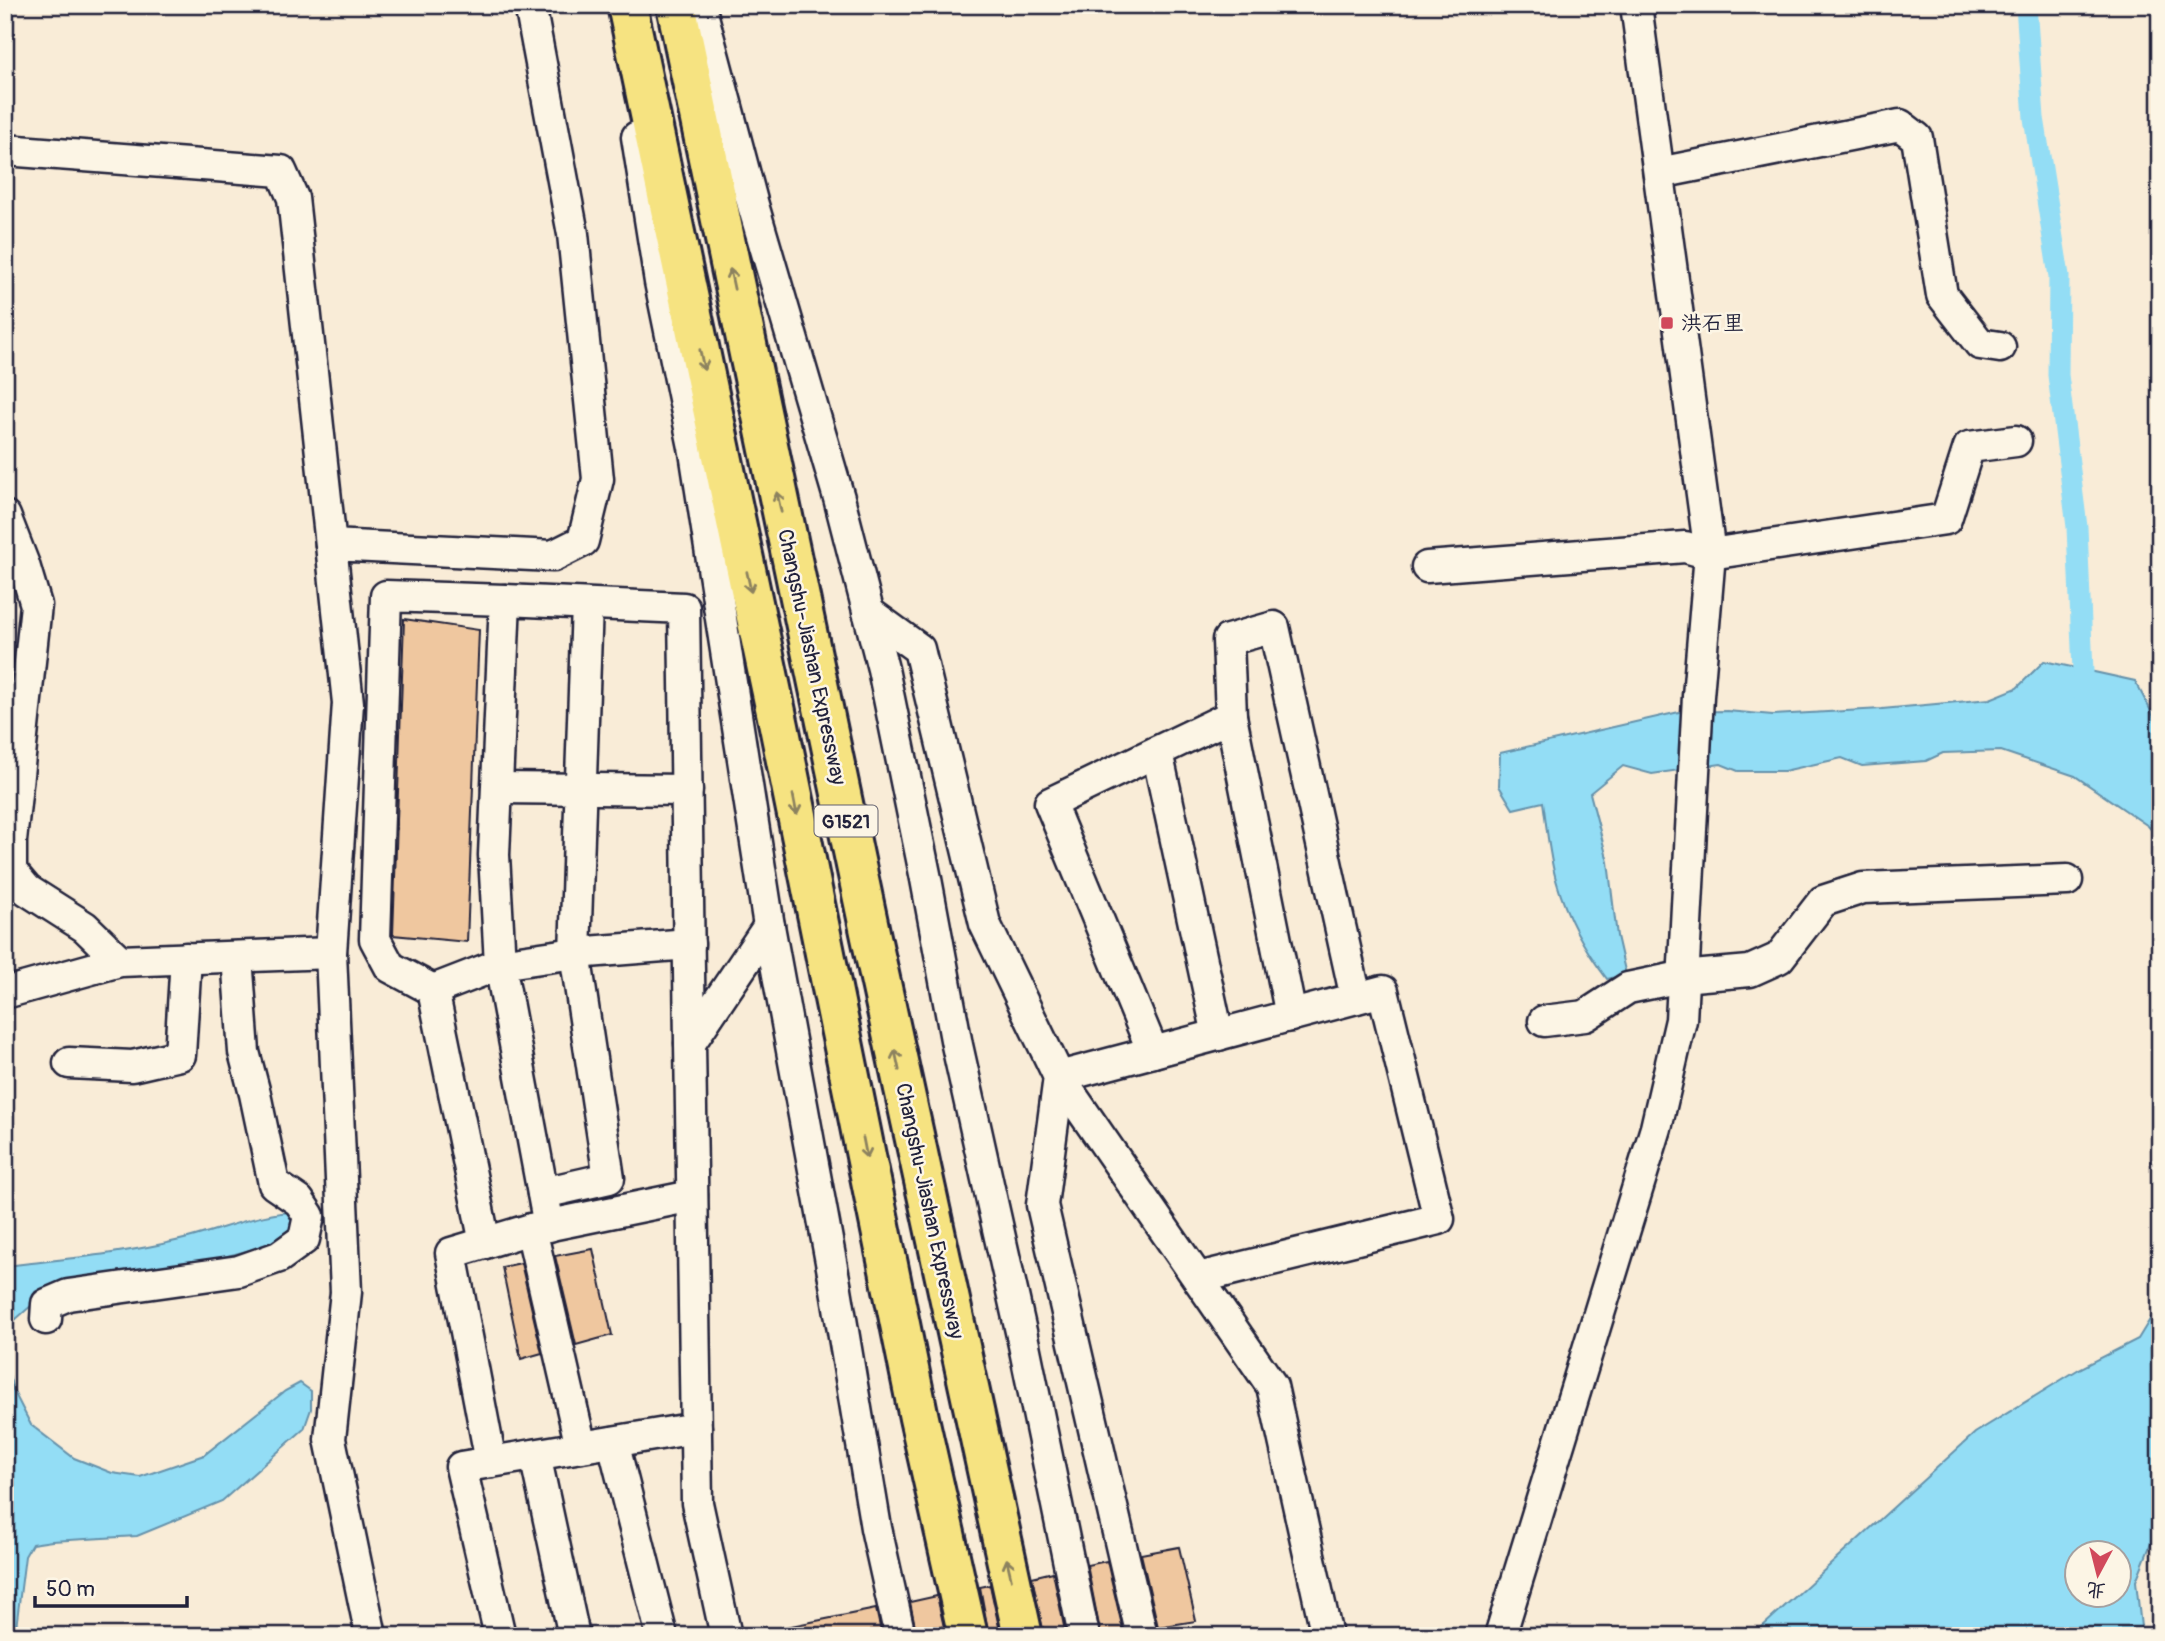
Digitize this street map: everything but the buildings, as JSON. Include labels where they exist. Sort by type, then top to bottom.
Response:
[{"type":"highway","name":"G1521","points":[[627,5],[779,726],[919,1418],[968,1636]]},
{"type":"highway","name":"Changshu-Jiashan Expressway","points":[[676,5],[865,911],[1023,1636]]},
{"type":"street","points":[[331,545],[554,555],[583,541],[598,479],[573,234],[530,5]]},
{"type":"street","points":[[619,5],[624,54],[656,256],[695,452],[769,926],[876,1528],[900,1636]]},
{"type":"street","points":[[700,5],[753,205],[839,498],[886,682],[957,1045],[1024,1345],[1084,1636]]},
{"type":"street","points":[[1500,1636],[1656,1128],[1681,1020],[1681,976],[1695,784],[1698,696],[1710,554],[1636,5]]},
{"type":"street","points":[[1659,173],[1900,125],[1917,138],[1942,295],[1980,344],[2000,347]]},
{"type":"street","points":[[5,150],[281,170],[293,198],[348,703],[331,953],[346,1292],[330,1439],[371,1636]]},
{"type":"street","points":[[1427,567],[1685,547],[1710,554],[1946,519],[1969,447],[2016,441]]},
{"type":"street","points":[[5,516],[36,605],[11,841],[11,871],[27,890],[85,927],[120,961]]},
{"type":"street","points":[[485,1243],[432,990],[390,967],[375,939],[386,596],[684,608],[697,1503],[726,1636]]},
{"type":"street","points":[[505,600],[494,855],[500,964],[543,1194],[540,1228],[581,1447]]},
{"type":"street","points":[[543,1194],[609,1178],[575,953],[587,604]]},
{"type":"street","points":[[868,612],[919,649],[985,924],[1059,1077],[1272,1386],[1327,1636]]},
{"type":"street","points":[[1291,1016],[1231,716],[1228,640],[1274,627],[1356,998]]},
{"type":"street","points":[[1153,1052],[1051,803],[1231,716]]},
{"type":"street","points":[[1157,752],[1218,1035]]},
{"type":"street","points":[[497,788],[687,790]]},
{"type":"street","points":[[1544,1021],[1585,1016],[1628,988],[1681,976],[1750,971],[1779,958],[1823,901],[1863,888],[2067,880]]},
{"type":"street","points":[[690,1043],[769,926]]},
{"type":"street","points":[[432,990],[500,964],[575,953],[689,944]]},
{"type":"street","points":[[5,993],[120,961],[331,953]]},
{"type":"street","points":[[46,1320],[47,1304],[68,1295],[239,1271],[279,1256],[304,1239],[309,1216],[299,1201],[274,1184],[244,1052],[237,957]]},
{"type":"street","points":[[69,1063],[132,1066],[180,1055],[186,958]]},
{"type":"street","points":[[1059,1077],[1383,991],[1439,1219],[1198,1278]]},
{"type":"street","points":[[1059,1077],[1042,1205],[1142,1636]]},
{"type":"street","points":[[491,1462],[451,1253],[540,1228],[692,1196]]},
{"type":"street","points":[[500,1636],[461,1467],[696,1428]]},
{"type":"street","points":[[613,1442],[662,1636]]},
{"type":"street","points":[[535,1455],[574,1636]]},
{"type":"water","points":[[2044,661],[2135,681],[2160,728],[2160,839],[2148,826],[2075,776],[2001,751],[1943,753],[1926,761],[1862,766],[1842,758],[1784,771],[1738,771],[1721,764],[1652,774],[1623,766],[1590,793],[1608,862],[1617,936],[1626,975],[1607,979],[1571,921],[1554,873],[1543,802],[1513,809],[1499,786],[1500,753],[1679,712],[1727,711],[1773,715],[1990,699],[2017,688]]},
{"type":"water","points":[[289,1212],[294,1223],[289,1234],[280,1242],[190,1266],[51,1287],[35,1294],[32,1305],[7,1327],[5,1332],[5,1266],[137,1249]]},
{"type":"water","points":[[2160,1303],[2160,1521],[2136,1581],[2142,1636],[1752,1636],[1975,1433],[2079,1369],[2138,1339]]},
{"type":"water","points":[[5,1359],[13,1390],[31,1425],[74,1458],[112,1473],[140,1477],[204,1455],[285,1391],[300,1383],[311,1391],[311,1409],[304,1429],[222,1501],[137,1536],[32,1544],[25,1556],[15,1636],[5,1636]]},
{"type":"waterway","points":[[2026,5],[2034,118],[2059,276],[2058,375],[2077,527],[2084,696]]},
{"type":"place","name":"洪石里","points":[[1667,323]]}]
